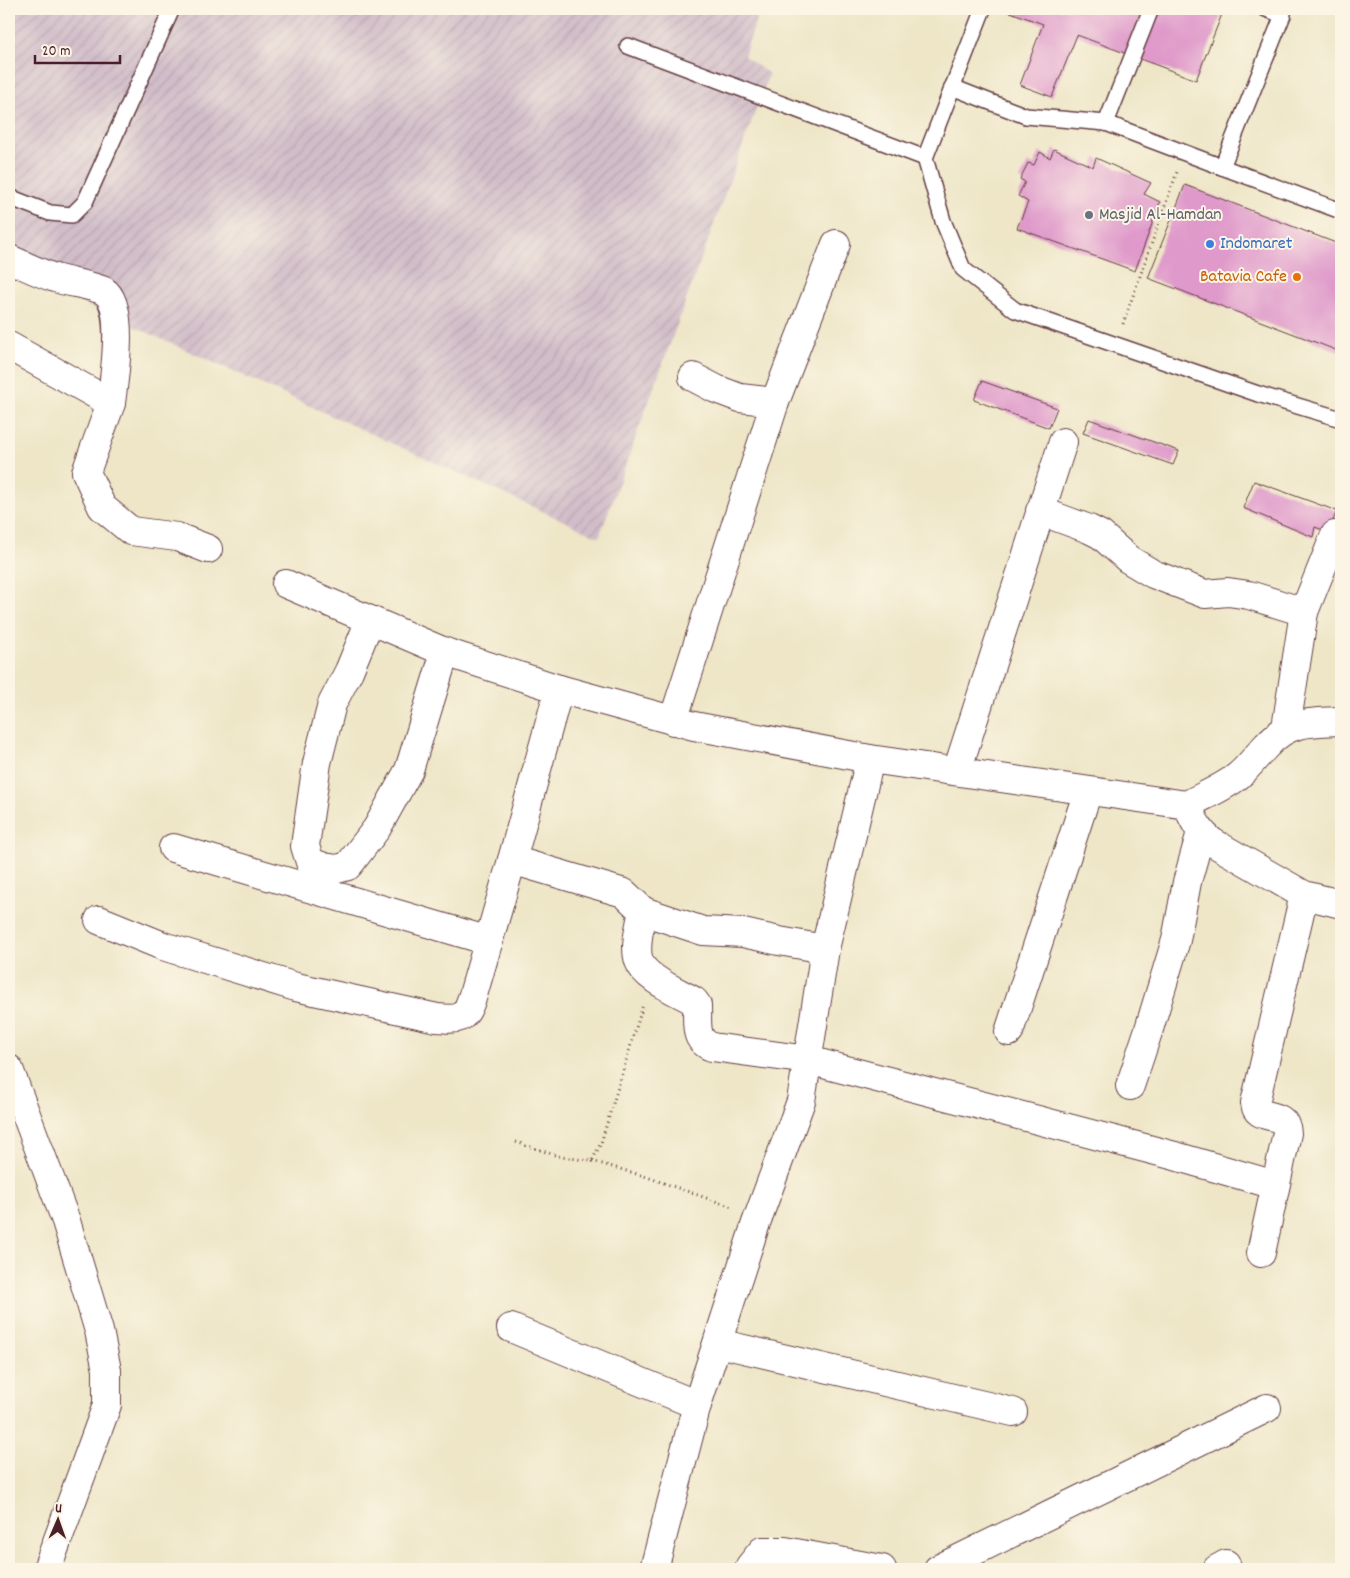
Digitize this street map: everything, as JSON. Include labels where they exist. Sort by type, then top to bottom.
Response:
[{"type":"street","points":[[673,720],[775,402],[836,244]]},
{"type":"street","points":[[9,259],[55,278],[104,291],[113,303],[117,321],[116,359],[111,403],[86,472],[102,507],[131,531],[177,537],[208,549]]},
{"type":"street","points":[[9,346],[111,403]]},
{"type":"street","points":[[693,377],[716,389],[740,398],[775,402]]},
{"type":"street","points":[[957,771],[1064,442]]},
{"type":"street","points":[[1040,511],[1101,535],[1128,559],[1153,574],[1206,594],[1228,592],[1249,595],[1304,612]]},
{"type":"street","points":[[1286,728],[1304,612],[1335,534]]},
{"type":"street","points":[[286,584],[445,652],[559,689],[694,726],[870,759],[1187,805],[1237,777],[1252,763],[1268,743],[1286,728],[1307,722],[1341,721]]},
{"type":"street","points":[[370,620],[349,671],[332,704],[317,764],[305,846],[310,862],[337,869],[348,866],[378,828],[409,770],[445,652]]},
{"type":"street","points":[[99,920],[163,946],[296,987],[436,1018],[455,1020],[467,1012],[512,860],[559,689]]},
{"type":"street","points":[[654,1569],[697,1405],[756,1223],[801,1101],[825,949],[870,759]]},
{"type":"street","points":[[1009,1032],[1088,791]]},
{"type":"street","points":[[1187,805],[1192,818],[1201,832],[1212,842],[1329,897],[1255,1103],[1255,1107],[1260,1113],[1280,1118],[1286,1126],[1287,1133],[1261,1253]]},
{"type":"street","points":[[1130,1086],[1176,940],[1201,832]]},
{"type":"street","points":[[173,848],[488,941]]},
{"type":"street","points":[[512,860],[624,893],[642,911],[703,931],[743,933],[825,949]]},
{"type":"street","points":[[642,911],[638,936],[638,960],[642,967],[662,984],[694,1001],[697,1005],[698,1037],[703,1044],[712,1047],[808,1060],[1175,1156],[1275,1185]]},
{"type":"street","points":[[9,1070],[66,1221],[99,1331],[107,1370],[107,1405],[47,1569]]},
{"type":"street","points":[[511,1328],[697,1405]]},
{"type":"street","points":[[718,1343],[1013,1412]]},
{"type":"street","points":[[938,1569],[1267,1408]]},
{"type":"street","points":[[749,1569],[762,1551],[785,1551],[882,1569]]},
{"type":"lane","points":[[9,197],[50,213],[72,215],[85,202],[172,9]]},
{"type":"lane","points":[[983,9],[925,158],[944,221],[963,269],[1016,310],[1258,394],[1341,419]]},
{"type":"lane","points":[[1106,123],[1151,9]]},
{"type":"lane","points":[[1222,167],[1283,15],[1266,9]]},
{"type":"lane","points":[[628,46],[925,158]]},
{"type":"lane","points":[[952,87],[1026,116],[1106,123],[1341,212]]},
{"type":"path","points":[[1115,345],[1184,153]]},
{"type":"path","points":[[592,1161],[601,1143],[652,976]]},
{"type":"path","points":[[516,1142],[561,1158],[592,1161],[644,1176],[749,1213],[756,1223]]},
{"type":"shaded area","points":[[9,9],[760,9],[744,56],[769,74],[599,537],[9,270]]},
{"type":"building","points":[[1002,9],[1224,9],[1196,80],[1077,35],[1052,97],[1020,85],[1043,24]]},
{"type":"building","name":"Masjid Al-Hamdan","points":[[1054,149],[1093,167],[1096,158],[1151,183],[1144,194],[1160,202],[1135,271],[1017,228],[1028,202],[1018,196],[1025,182],[1020,179],[1028,163],[1034,165],[1040,152],[1050,158]]},
{"type":"building","points":[[1185,185],[1341,245],[1341,352],[1148,278]]},
{"type":"building","points":[[982,381],[1057,408],[1049,428],[974,400]]},
{"type":"building","points":[[1089,419],[1179,451],[1173,465],[1083,433]]},
{"type":"building","points":[[1254,481],[1337,511],[1328,532],[1315,527],[1313,537],[1243,508]]},
{"type":"place","name":"Masjid Al-Hamdan","points":[[1089,215]]},
{"type":"place","name":"Indomaret","points":[[1210,244]]},
{"type":"place","name":"Batavia Cafe","points":[[1297,277]]}]
